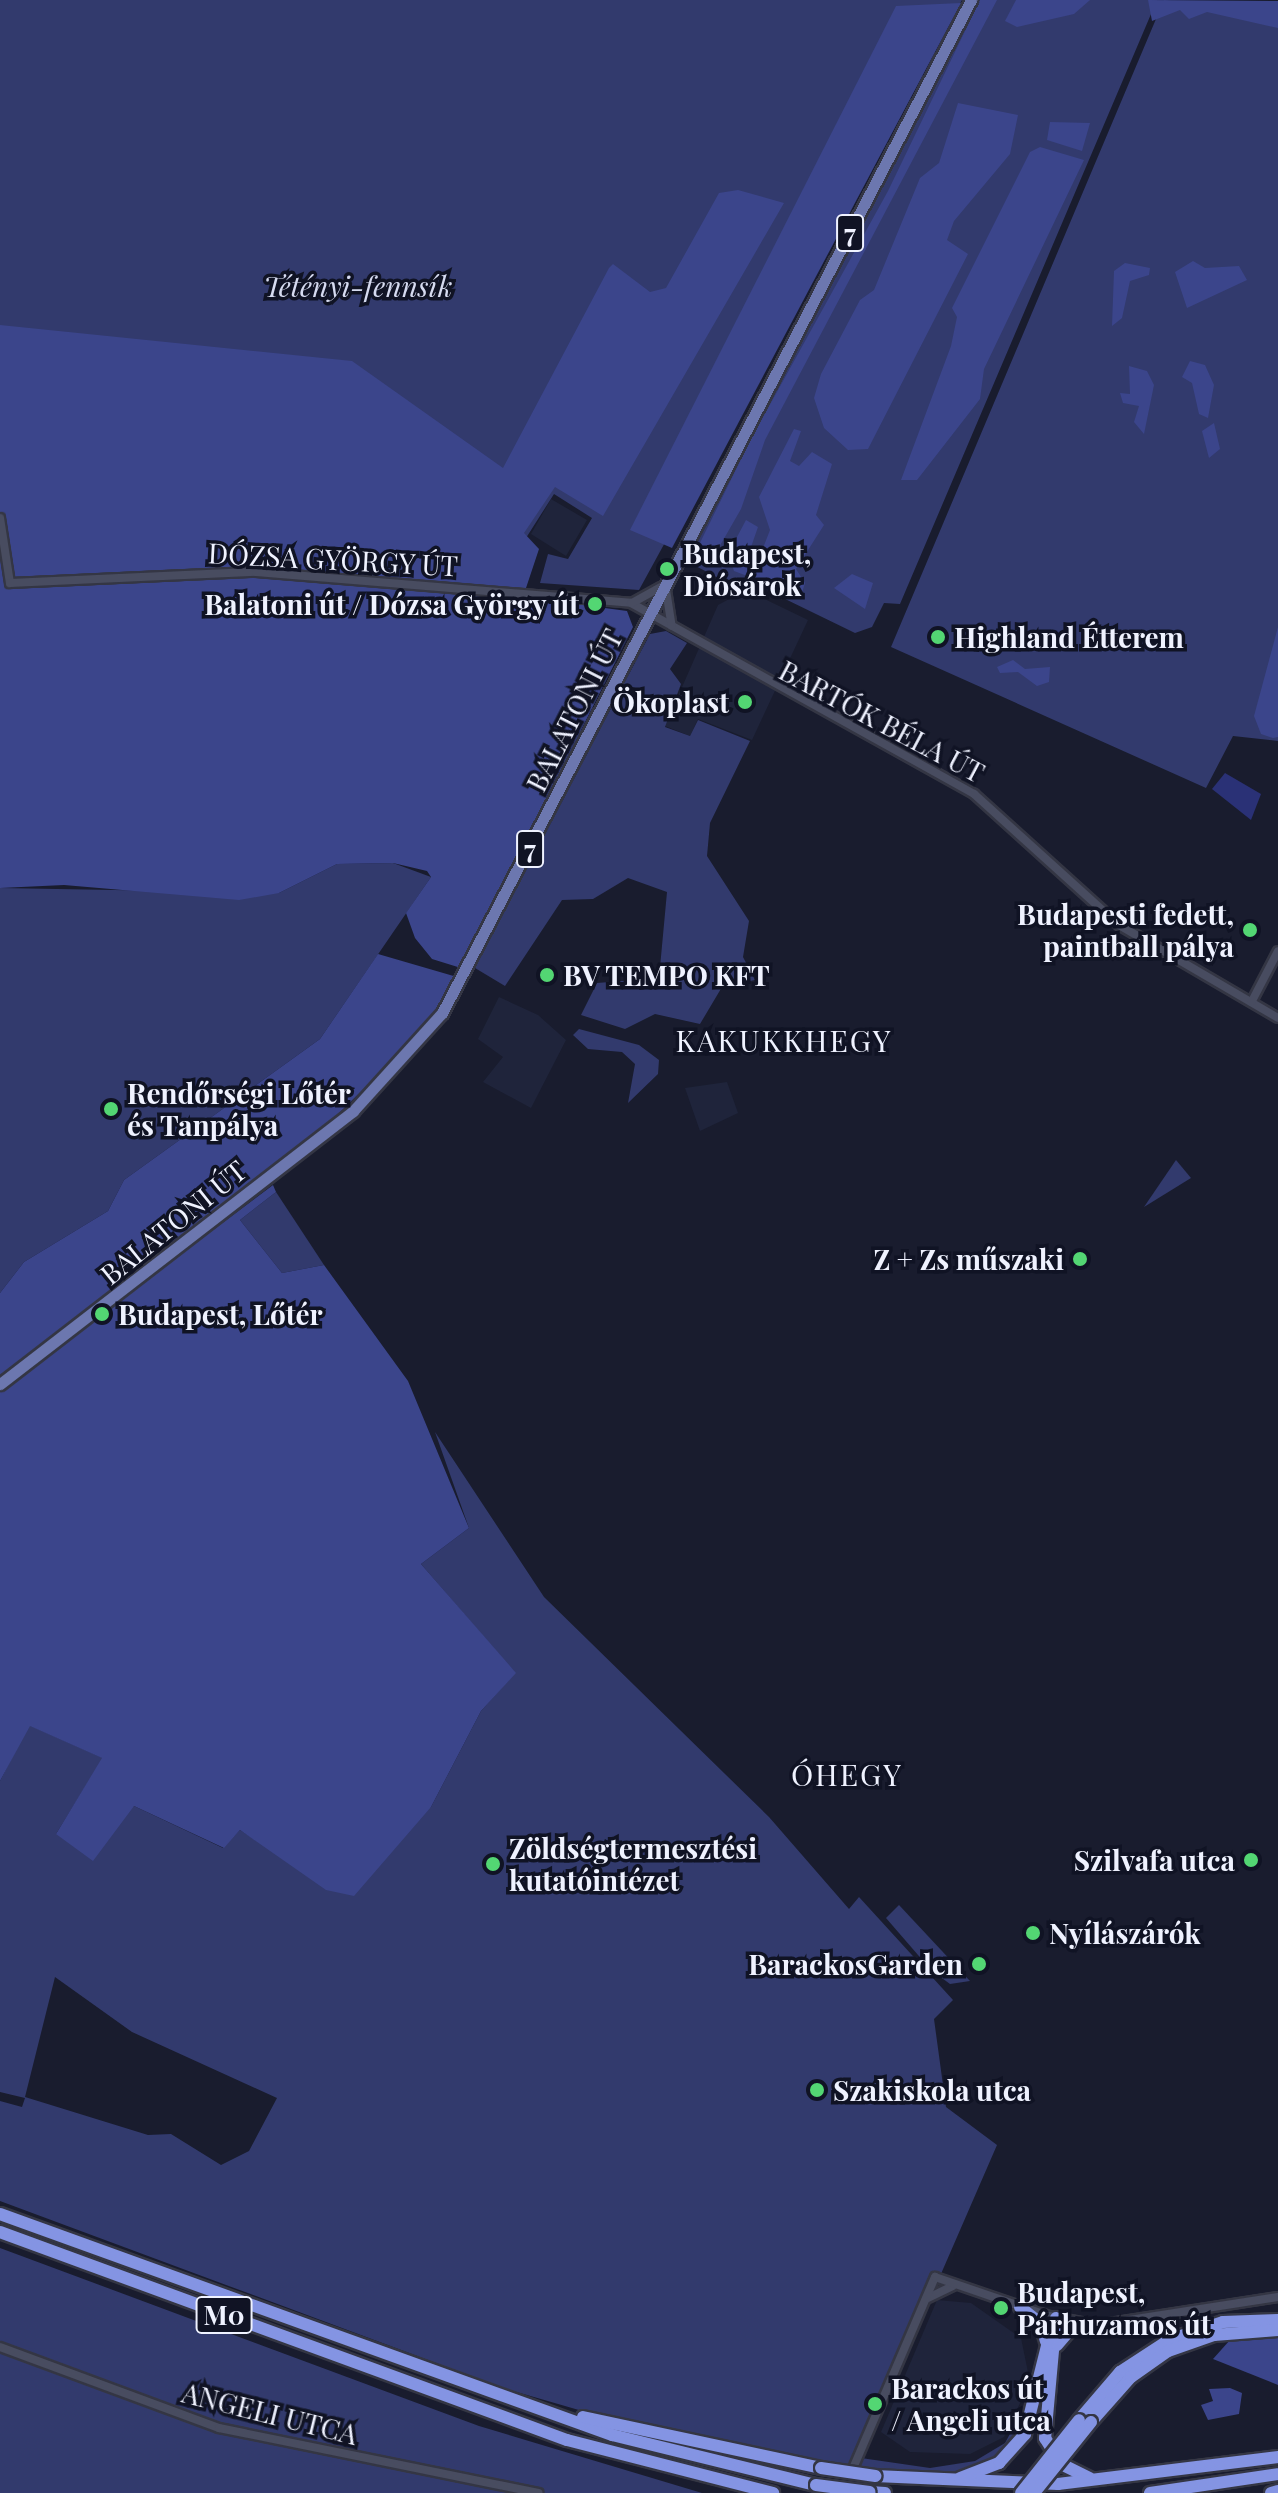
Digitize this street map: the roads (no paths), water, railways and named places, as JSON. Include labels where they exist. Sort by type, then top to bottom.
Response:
[{"type":"highway","name":"M0","points":[[0,2214],[537,2409],[675,2453],[816,2485],[885,2493]]},
{"type":"highway","name":"M0","points":[[0,2232],[567,2440],[770,2493]]},
{"type":"highway","points":[[1020,2307],[1041,2324],[1050,2348],[1043,2415],[1054,2456],[1082,2476],[1143,2478]]},
{"type":"highway","points":[[925,2482],[980,2473],[1014,2450],[1032,2420],[1056,2318]]},
{"type":"highway","points":[[1034,2493],[1111,2380],[1162,2344],[1223,2322],[1278,2320]]},
{"type":"highway","points":[[1050,2348],[1067,2332],[1097,2325]]},
{"type":"highway","points":[[1021,2493],[1085,2421],[1131,2377],[1177,2347],[1226,2332],[1278,2330]]},
{"type":"highway","points":[[537,2409],[821,2468],[925,2482],[1143,2478],[1278,2457]]},
{"type":"highway","points":[[1150,2493],[1278,2474]]},
{"type":"highway","points":[[1271,2493],[1278,2491]]},
{"type":"main road","name":"BALATONI ÚT","points":[[0,1384],[353,1111],[418,1045],[465,975],[668,578],[971,0]]},
{"type":"street","name":"DÓZSA GYÖRGY ÚT","points":[[0,518],[10,583],[256,572],[631,603],[650,614]]},
{"type":"street","points":[[631,603],[652,597],[668,578]]},
{"type":"street","points":[[668,578],[665,611],[673,627]]},
{"type":"street","name":"BARTÓK BÉLA ÚT","points":[[650,614],[974,794],[1119,925],[1278,1018]]},
{"type":"street","points":[[1252,1001],[1278,951]]},
{"type":"street","points":[[854,2466],[935,2277],[1056,2318],[1097,2325],[1278,2297]]},
{"type":"street","points":[[926,2299],[956,2286]]},
{"type":"street","name":"ANGELI UTCA","points":[[0,2347],[219,2428],[538,2493]]},
{"type":"place","name":"Budapest, Diósárok","points":[[667,569]]},
{"type":"place","name":"Balatoni út / Dózsa György út","points":[[595,604]]},
{"type":"place","name":"Highland Étterem","points":[[938,637]]},
{"type":"place","name":"Ökoplast","points":[[745,702]]},
{"type":"place","name":"Budapesti fedett, paintball pálya","points":[[1250,930]]},
{"type":"place","name":"BV TEMPO KFT","points":[[547,975]]},
{"type":"place","name":"Rendőrségi Lőtér és Tanpálya","points":[[111,1109]]},
{"type":"place","name":"Z + Zs műszaki","points":[[1080,1259]]},
{"type":"place","name":"Budapest, Lőtér","points":[[102,1314]]},
{"type":"place","name":"Szilvafa utca","points":[[1251,1860]]},
{"type":"place","name":"Zöldségtermesztési kutatóintézet","points":[[493,1864]]},
{"type":"place","name":"Nyílászárók","points":[[1033,1933]]},
{"type":"place","name":"BarackosGarden","points":[[979,1964]]},
{"type":"place","name":"Szakiskola utca","points":[[817,2090]]},
{"type":"place","name":"Budapest, Párhuzamos út","points":[[1001,2308]]},
{"type":"place","name":"Barackos út / Angeli utca","points":[[875,2404]]},
{"type":"district","name":"KAKUKKHEGY","points":[[784,1040]]},
{"type":"district","name":"ÓHEGY","points":[[847,1774]]},
{"type":"park label","name":"Tétényi-fennsík","points":[[358,286]]}]
